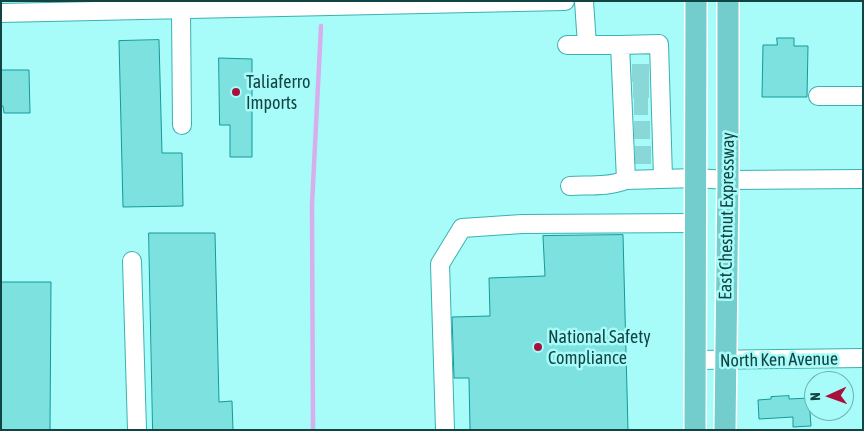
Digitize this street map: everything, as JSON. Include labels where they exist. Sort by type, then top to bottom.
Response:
[{"type":"main road","name":"East Chestnut Expressway","points":[[695,430],[696,1]]},
{"type":"main road","name":"East Chestnut Expressway","points":[[725,430],[728,1]]},
{"type":"street","points":[[1,13],[563,1]]},
{"type":"street","points":[[584,1],[587,44]]},
{"type":"street","points":[[181,10],[182,125]]},
{"type":"street","points":[[567,45],[659,44],[641,89],[643,155],[663,178]]},
{"type":"street","points":[[620,45],[641,89],[643,130],[643,155],[626,180]]},
{"type":"street","points":[[818,96],[863,96]]},
{"type":"street","points":[[570,186],[618,184],[626,180],[663,178],[728,180],[863,179]]},
{"type":"street","points":[[445,430],[440,264],[462,228],[532,224],[696,223]]},
{"type":"street","points":[[132,261],[137,430]]},
{"type":"street","name":"North Ken Avenue","points":[[696,360],[863,358]]},
{"type":"building","points":[[777,38],[794,38],[794,46],[808,46],[807,97],[762,97],[763,45],[777,45]]},
{"type":"building","points":[[159,40],[162,153],[182,153],[183,206],[123,207],[119,41]]},
{"type":"building","name":"Taliaferro Imports","points":[[219,58],[252,59],[252,157],[230,157],[230,125],[220,125]]},
{"type":"building","points":[[1,70],[29,70],[30,113],[4,113],[3,106],[1,106]]},
{"type":"building","points":[[149,233],[215,233],[219,402],[232,401],[233,430],[153,430]]},
{"type":"building","name":"National Safety Compliance","points":[[623,235],[628,430],[470,430],[469,378],[454,378],[452,317],[490,316],[489,278],[545,276],[543,236]]},
{"type":"building","points":[[1,282],[51,282],[50,430],[1,430]]},
{"type":"building","points":[[789,396],[789,399],[804,398],[804,421],[811,421],[811,426],[793,427],[793,417],[759,419],[758,400],[771,399],[771,397]]},
{"type":"waterway","points":[[313,430],[312,205],[321,26]]},
{"type":"tunnel","points":[[632,73],[649,73]]},
{"type":"tunnel","points":[[633,89],[649,89]]},
{"type":"tunnel","points":[[634,106],[648,106]]},
{"type":"tunnel","points":[[634,130],[650,130]]},
{"type":"tunnel","points":[[635,155],[651,155]]},
{"type":"place","name":"Taliaferro Imports","points":[[236,92]]},
{"type":"place","name":"National Safety Compliance","points":[[538,347]]}]
